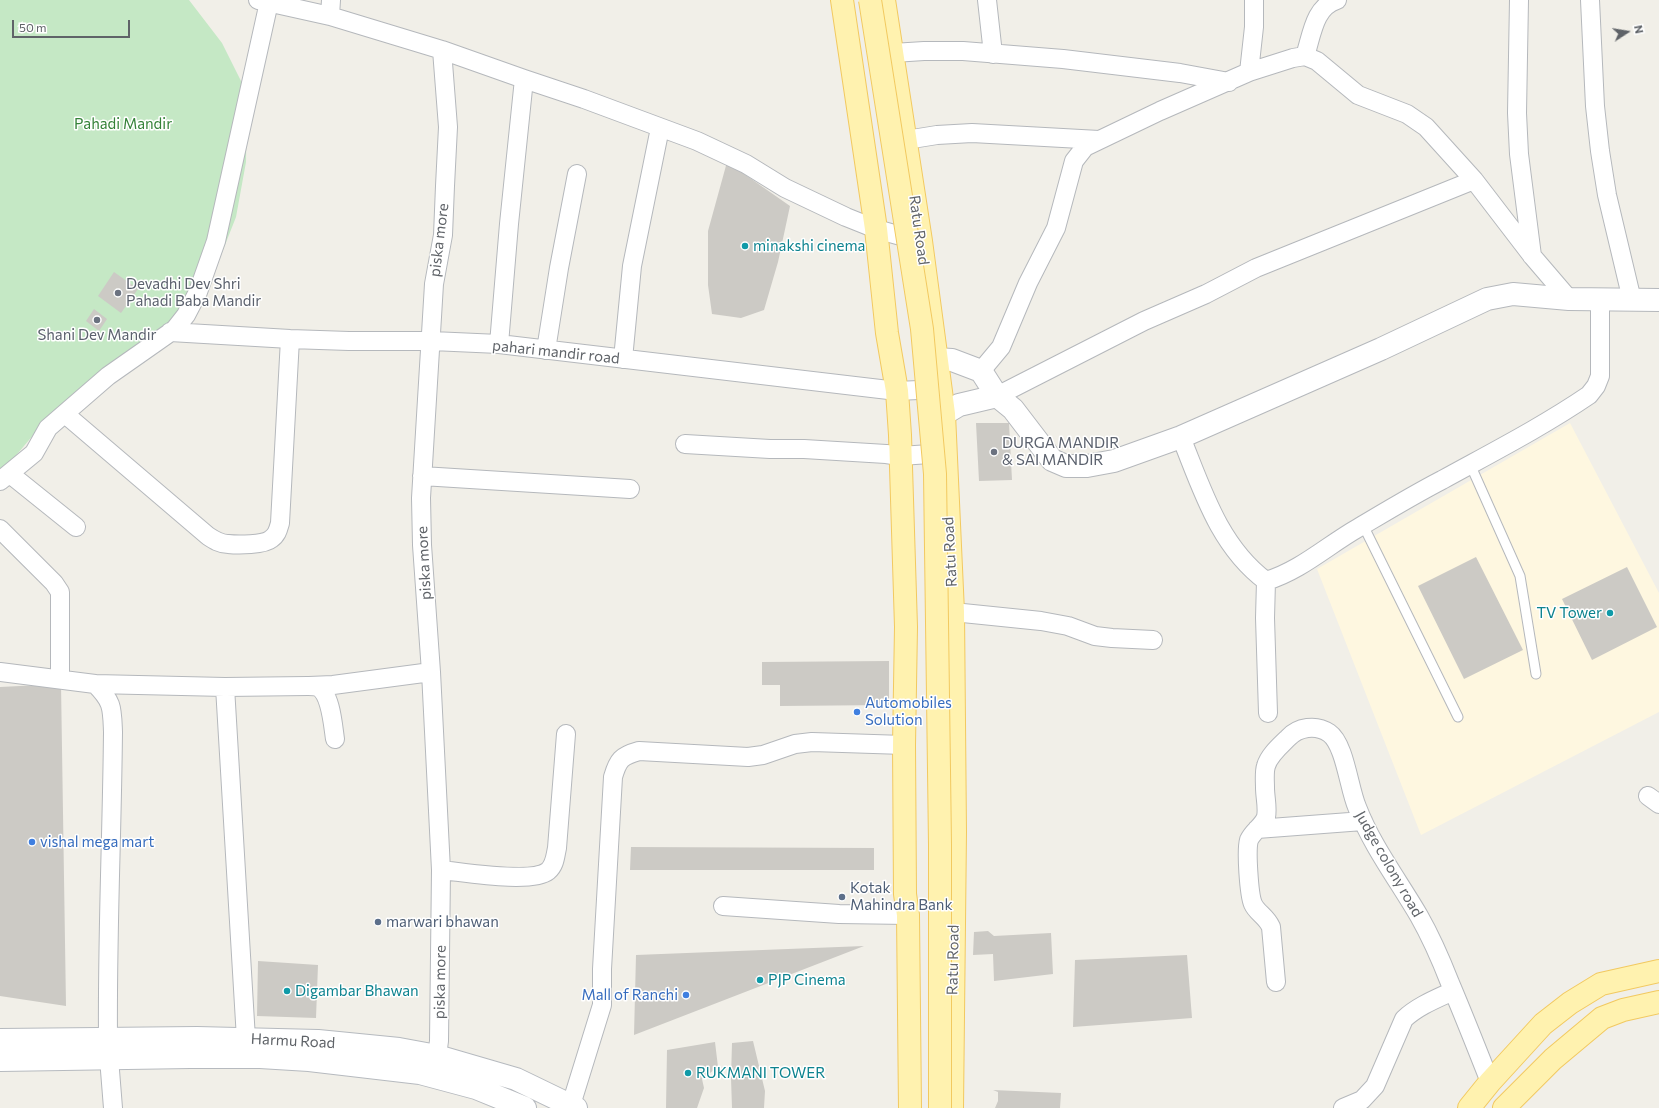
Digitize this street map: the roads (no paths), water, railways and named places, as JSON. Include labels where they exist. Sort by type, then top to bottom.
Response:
[{"type":"main road","points":[[842,0],[876,228],[888,333],[897,391],[900,435],[906,627],[904,745],[905,894],[908,915],[910,1108]]},
{"type":"main road","points":[[855,0],[906,330],[920,475],[925,845],[925,1108]]},
{"type":"main road","points":[[870,0],[922,329],[935,474],[940,845],[940,1108]]},
{"type":"main road","name":"Ratu Road","points":[[884,0],[921,241],[944,414],[953,612],[954,832],[952,1108]]},
{"type":"main road","points":[[936,359],[952,360],[981,371],[998,396],[1013,409],[1052,460],[1066,466],[1087,466],[1114,461],[1181,437],[1487,299],[1513,294],[1569,299],[1659,300]]},
{"type":"main road","points":[[944,414],[959,405],[998,396]]},
{"type":"main road","points":[[1476,1105],[1490,1082],[1543,1024],[1570,1003],[1601,984],[1659,971]]},
{"type":"main road","points":[[1504,1108],[1553,1059],[1602,1018],[1623,1010],[1659,1002]]},
{"type":"main road","name":"Harmu Road","points":[[0,1060],[197,1038],[318,1041],[399,1049],[476,1088],[525,1108]]},
{"type":"main road","name":"Harmu Road","points":[[0,1040],[190,1056],[260,1057],[389,1068],[420,1073],[435,1066],[516,1079],[573,1107]]},
{"type":"street","points":[[987,0],[993,54]]},
{"type":"street","points":[[1249,72],[1254,27],[1254,0]]},
{"type":"street","points":[[1305,56],[1316,20],[1322,9],[1330,2],[1337,0]]},
{"type":"street","points":[[1519,0],[1517,113],[1518,154],[1532,257]]},
{"type":"street","points":[[1590,0],[1595,106],[1600,151],[1607,195],[1632,300]]},
{"type":"street","points":[[76,527],[5,478],[34,453],[48,428],[108,376],[175,329],[186,315],[198,292],[216,241],[264,1],[330,8],[442,50],[584,99],[696,141],[746,164],[785,188],[846,216],[876,228],[921,241]]},
{"type":"street","name":"piska more","points":[[435,1066],[439,1041],[441,870],[431,672],[422,545],[422,476],[432,341],[434,284],[443,234],[448,127],[442,50]]},
{"type":"street","points":[[893,53],[963,51],[1116,64],[1229,82]]},
{"type":"street","points":[[981,371],[1001,347],[1028,283],[1056,228],[1074,161],[1085,147],[1160,111],[1249,72],[1293,58],[1305,56],[1316,61],[1358,95],[1407,114],[1426,127],[1474,180],[1532,257],[1569,299]]},
{"type":"street","points":[[499,344],[509,224],[524,79]]},
{"type":"street","points":[[623,359],[632,266],[660,128]]},
{"type":"street","points":[[906,140],[937,135],[972,133],[1099,140]]},
{"type":"street","points":[[546,350],[559,268],[577,174]]},
{"type":"street","points":[[998,396],[1144,321],[1206,294],[1256,268],[1474,180]]},
{"type":"street","points":[[1266,581],[1292,570],[1363,525],[1589,395],[1596,386],[1600,376],[1600,300]]},
{"type":"street","name":"pahari mandir road","points":[[170,332],[290,339],[432,341],[499,344],[897,391],[941,389]]},
{"type":"street","points":[[65,414],[208,536],[217,542],[228,544],[261,543],[270,540],[277,534],[280,523],[290,339]]},
{"type":"street","points":[[1181,437],[1210,508],[1229,544],[1245,563],[1266,581]]},
{"type":"street","points":[[685,444],[770,449],[804,449],[900,456],[945,452]]},
{"type":"street","points":[[422,476],[630,488]]},
{"type":"street","points":[[0,529],[54,582],[60,592],[60,679]]},
{"type":"street","points":[[1266,581],[1265,618],[1268,713]]},
{"type":"street","points":[[953,612],[1041,621],[1068,626],[1095,636],[1153,640]]},
{"type":"street","points":[[0,672],[95,684],[225,687],[333,685],[431,672]]},
{"type":"street","points":[[95,684],[108,698],[112,709],[113,732],[110,912],[107,976],[108,1049],[113,1108]]},
{"type":"street","points":[[308,686],[318,687],[324,693],[330,707],[334,739]]},
{"type":"street","points":[[225,687],[246,1039]]},
{"type":"street","name":"Judge colony road","points":[[1276,982],[1268,919],[1254,906],[1251,897],[1248,854],[1249,841],[1264,822],[1266,816],[1266,766],[1270,759],[1297,730],[1305,728],[1319,729],[1329,733],[1336,741],[1343,757],[1356,806],[1381,855],[1420,917],[1435,947],[1490,1082]]},
{"type":"street","points":[[441,870],[530,877],[547,872],[554,864],[566,734]]},
{"type":"street","points":[[573,1107],[602,1005],[602,969],[613,785],[617,762],[626,754],[639,751],[748,757],[763,756],[796,744],[812,742],[904,745]]},
{"type":"street","points":[[1257,829],[1363,821]]},
{"type":"street","points":[[723,906],[839,914],[908,915]]},
{"type":"street","points":[[1343,1108],[1362,1100],[1375,1086],[1404,1019],[1410,1013],[1424,1005],[1453,991]]},
{"type":"lane","points":[[1470,464],[1520,576],[1536,674]]},
{"type":"lane","points":[[1363,525],[1458,717]]},
{"type":"place","name":"minakshi cinema","points":[[745,246]]},
{"type":"place","name":"Devadhi Dev Shri Pahadi Baba Mandir","points":[[118,293]]},
{"type":"place","name":"Shani Dev Mandir","points":[[97,320]]},
{"type":"place","name":"DURGA MANDIR & SAI MANDIR","points":[[994,452]]},
{"type":"place","name":"TV Tower","points":[[1610,613]]},
{"type":"place","name":"Automobiles Solution","points":[[857,712]]},
{"type":"place","name":"vishal mega mart","points":[[32,842]]},
{"type":"place","name":"Kotak Mahindra Bank","points":[[842,897]]},
{"type":"place","name":"marwari bhawan","points":[[378,922]]},
{"type":"place","name":"PJP Cinema","points":[[760,980]]},
{"type":"place","name":"Digambar Bhawan","points":[[287,991]]},
{"type":"place","name":"Mall of Ranchi","points":[[686,995]]},
{"type":"place","name":"RUKMANI TOWER","points":[[688,1073]]},
{"type":"park label","name":"Pahadi Mandir","points":[[123,124]]}]
